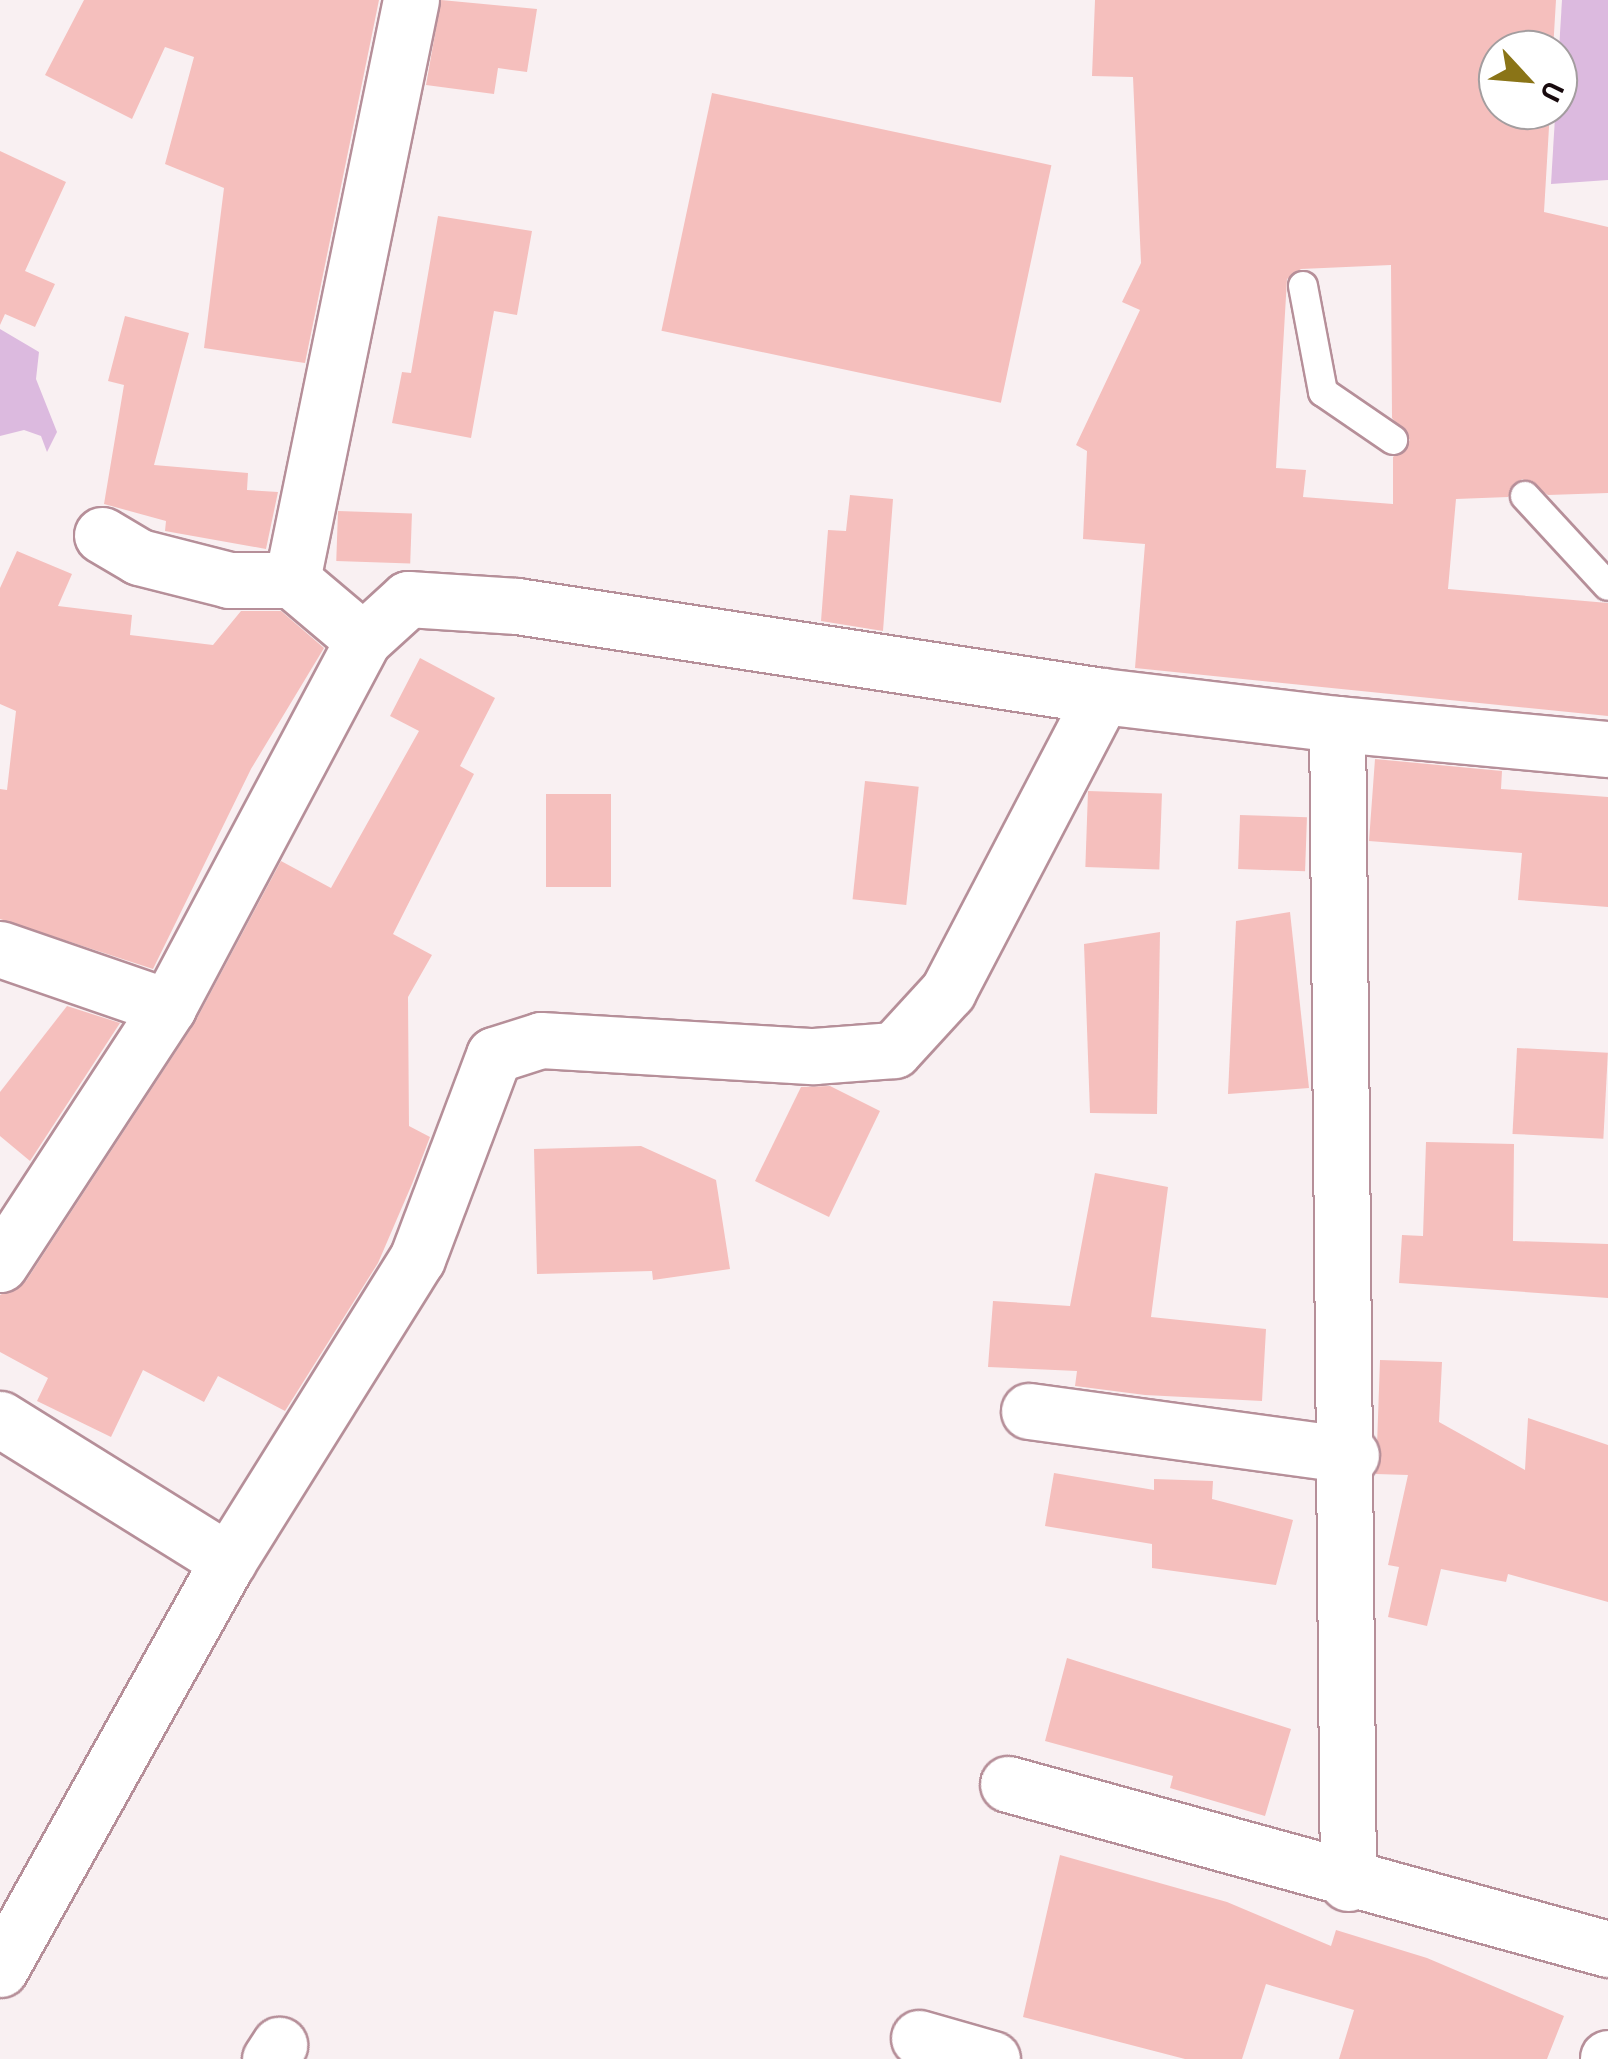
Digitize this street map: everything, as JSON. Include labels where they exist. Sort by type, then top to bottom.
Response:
[{"type":"street","points":[[292,580],[412,0]]},
{"type":"street","points":[[102,535],[139,557],[229,580],[292,580],[362,640]]},
{"type":"street","points":[[0,1264],[168,1007],[362,640],[408,599],[517,606],[1102,696],[1337,724],[1608,749]]},
{"type":"street","points":[[0,1969],[228,1562],[417,1260],[494,1055],[540,1040],[814,1056],[894,1050],[948,992],[1102,696]]},
{"type":"street","points":[[1337,724],[1351,1455],[1348,1882]]},
{"type":"street","points":[[0,949],[44,972],[168,1007]]},
{"type":"street","points":[[1029,1411],[1351,1455]]},
{"type":"street","points":[[0,1419],[228,1562]]},
{"type":"street","points":[[1008,1784],[1348,1882],[1608,1949]]},
{"type":"street","points":[[920,2038],[992,2059]]},
{"type":"lane","points":[[1304,286],[1323,392],[1392,440]]},
{"type":"lane","points":[[1525,496],[1608,586]]},
{"type":"shaded area","points":[[1562,0],[1608,0],[1608,180],[1551,184],[1554,130],[1578,130],[1578,30],[1560,30]]},
{"type":"shaded area","points":[[0,329],[39,352],[36,379],[57,432],[47,452],[41,436],[24,430],[0,436]]},
{"type":"building","points":[[84,0],[379,0],[305,363],[204,348],[224,188],[165,164],[194,57],[165,47],[132,119],[45,75]]},
{"type":"building","points":[[441,0],[537,9],[527,72],[498,68],[494,94],[426,85]]},
{"type":"building","points":[[1095,0],[1556,0],[1554,30],[1478,30],[1478,130],[1549,130],[1544,212],[1608,227],[1608,493],[1548,495],[1522,479],[1508,497],[1456,499],[1448,589],[1608,603],[1608,716],[1135,668],[1145,544],[1083,539],[1087,451],[1076,445],[1140,310],[1122,302],[1141,263],[1133,77],[1092,76]],"holes":[[[1391,265],[1392,418],[1410,440],[1393,457],[1393,504],[1303,497],[1306,470],[1276,468],[1287,279],[1301,269]]]},
{"type":"building","points":[[712,93],[1051,165],[1001,403],[661,331]]},
{"type":"building","points":[[0,151],[66,182],[25,271],[55,284],[35,327],[5,314],[0,325]]},
{"type":"building","points":[[438,216],[532,231],[517,315],[494,311],[471,438],[392,423],[402,372],[411,373]]},
{"type":"building","points":[[125,316],[189,333],[154,465],[248,473],[247,490],[278,492],[266,549],[165,531],[166,521],[104,504],[124,385],[108,381]]},
{"type":"building","points":[[850,495],[893,499],[883,631],[821,621],[828,530],[846,531]]},
{"type":"building","points":[[338,511],[412,514],[410,564],[336,561]]},
{"type":"building","points":[[17,551],[72,574],[58,606],[132,615],[130,635],[213,645],[241,611],[281,611],[324,648],[251,769],[153,969],[0,919],[0,789],[7,790],[16,711],[0,704],[0,588]]},
{"type":"building","points":[[420,658],[495,698],[460,766],[474,774],[393,934],[432,955],[408,997],[409,1126],[430,1137],[412,1184],[378,1263],[285,1411],[218,1376],[204,1402],[143,1370],[111,1437],[37,1401],[48,1378],[0,1352],[0,1295],[26,1281],[194,1024],[281,861],[331,888],[419,731],[390,716]]},
{"type":"building","points":[[1375,759],[1502,771],[1501,789],[1608,797],[1608,907],[1518,900],[1522,853],[1369,841]]},
{"type":"building","points":[[865,781],[919,787],[906,905],[853,899]]},
{"type":"building","points":[[1088,791],[1162,794],[1159,870],[1085,867]]},
{"type":"building","points":[[546,794],[611,794],[611,887],[546,887]]},
{"type":"building","points":[[1240,815],[1307,817],[1305,871],[1238,869]]},
{"type":"building","points":[[1290,912],[1309,1088],[1228,1094],[1236,921]]},
{"type":"building","points":[[1160,932],[1157,1114],[1090,1113],[1084,944]]},
{"type":"building","points":[[67,1006],[120,1023],[30,1161],[0,1136],[0,1092]]},
{"type":"building","points":[[1517,1048],[1608,1053],[1603,1139],[1512,1134]]},
{"type":"building","points":[[830,1086],[880,1111],[829,1217],[755,1181],[801,1087]]},
{"type":"building","points":[[1426,1142],[1514,1144],[1513,1241],[1608,1244],[1608,1298],[1399,1283],[1402,1235],[1423,1236]]},
{"type":"building","points":[[641,1146],[716,1180],[730,1269],[653,1280],[652,1271],[537,1274],[534,1149]]},
{"type":"building","points":[[1095,1173],[1168,1187],[1151,1317],[1266,1329],[1262,1401],[1145,1395],[1075,1386],[1077,1371],[988,1367],[993,1301],[1070,1306]]},
{"type":"building","points":[[1380,1360],[1442,1362],[1439,1422],[1525,1470],[1528,1418],[1608,1445],[1608,1602],[1508,1574],[1506,1582],[1441,1569],[1427,1626],[1388,1617],[1399,1567],[1388,1565],[1408,1475],[1376,1474]]},
{"type":"building","points":[[1054,1473],[1154,1490],[1154,1479],[1213,1481],[1212,1499],[1293,1520],[1276,1585],[1152,1568],[1152,1544],[1045,1526]]},
{"type":"building","points":[[1067,1658],[1291,1729],[1265,1816],[1170,1788],[1173,1776],[1045,1741]]},
{"type":"building","points":[[1060,1855],[1227,1902],[1331,1946],[1336,1930],[1427,1958],[1564,2016],[1547,2059],[1339,2059],[1354,2010],[1266,1984],[1242,2059],[1185,2059],[1023,2017]]}]
